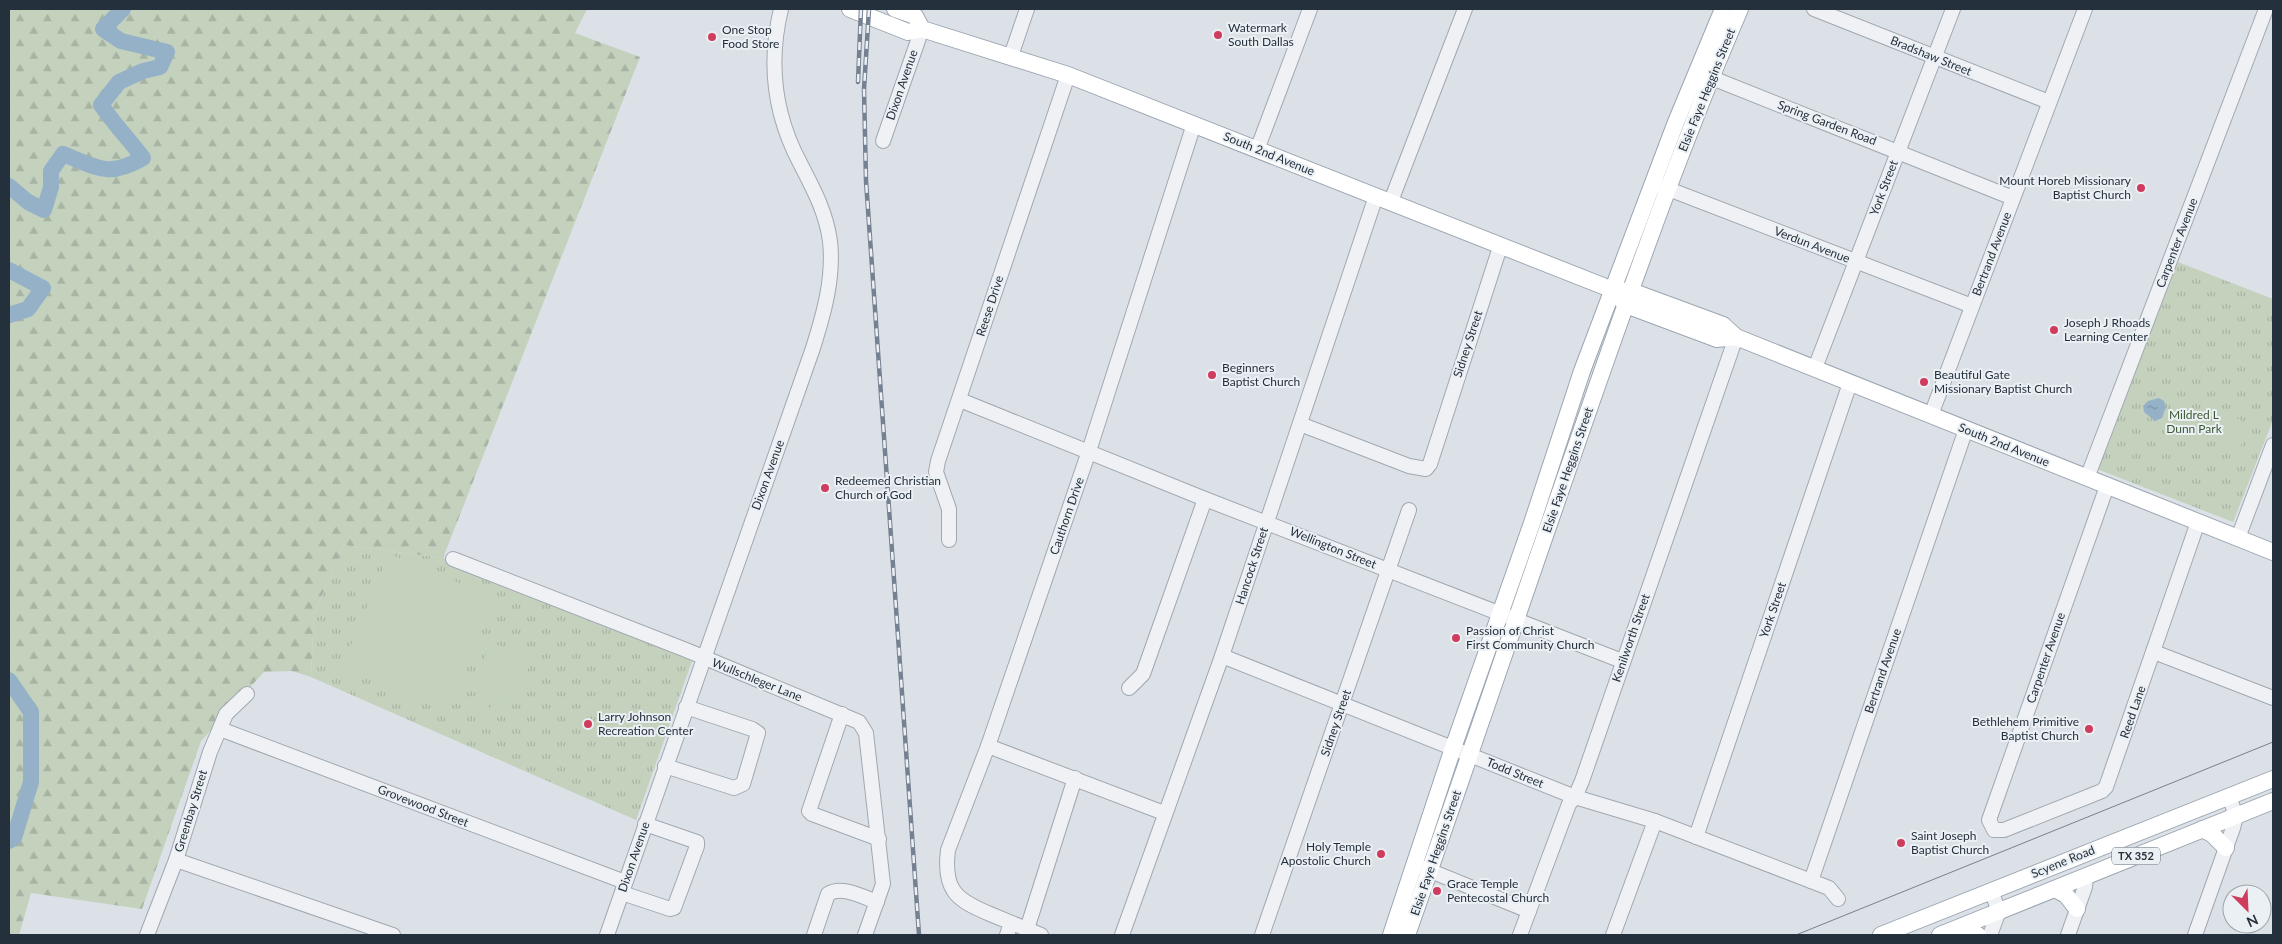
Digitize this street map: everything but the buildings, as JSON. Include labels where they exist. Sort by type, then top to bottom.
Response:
[{"type":"main road","name":"South 2nd Avenue","points":[[850,9],[908,32],[922,29],[1068,74],[1257,150],[1384,198],[1628,298],[1723,325],[1736,337],[2273,552]]},
{"type":"main road","name":"South 2nd Avenue","points":[[895,9],[915,16],[922,29]]},
{"type":"main road","name":"Elsie Faye Heggins Street","points":[[1407,935],[1452,748],[1532,523],[1582,371],[1612,290],[1660,186],[1703,74],[1722,9]]},
{"type":"main road","name":"Elsie Faye Heggins Street","points":[[1703,74],[1740,9]]},
{"type":"main road","name":"Elsie Faye Heggins Street","points":[[1391,935],[1423,867],[1470,754],[1628,298],[1660,186]]},
{"type":"main road","points":[[1582,371],[1600,376]]},
{"type":"main road","name":"Scyene Road","points":[[1881,935],[2273,779]]},
{"type":"main road","name":"Scyene Road","points":[[1940,935],[2273,801]]},
{"type":"main road","points":[[2202,829],[2212,834],[2226,848]]},
{"type":"main road","points":[[2055,889],[2066,895],[2077,909]]},
{"type":"main road","points":[[1964,926],[1978,935]]},
{"type":"street","name":"Dixon Avenue","points":[[607,935],[813,348],[829,290],[830,240],[824,213],[783,125],[775,93],[775,46],[781,9]]},
{"type":"street","points":[[1011,56],[1027,9]]},
{"type":"street","points":[[1257,150],[1310,9]]},
{"type":"street","name":"Hancock Street","points":[[1122,935],[1164,813],[1222,656],[1300,424],[1384,198],[1465,9]]},
{"type":"street","name":"Bradshaw Street","points":[[1814,9],[2049,102]]},
{"type":"street","name":"York Street","points":[[1815,368],[1953,9]]},
{"type":"street","name":"Bertrand Avenue","points":[[1931,415],[2085,9]]},
{"type":"street","name":"Carpenter Avenue","points":[[2087,478],[2266,9]]},
{"type":"street","name":"Dixon Avenue","points":[[883,141],[922,29]]},
{"type":"street","name":"Reese Drive","points":[[949,540],[949,509],[936,472],[938,461],[1068,74]]},
{"type":"street","name":"Spring Garden Road","points":[[1703,74],[2013,198]]},
{"type":"street","name":"Cauthorn Drive","points":[[1009,929],[964,903],[953,890],[948,878],[948,856],[988,746],[1089,451],[1193,134],[1194,124]]},
{"type":"street","name":"Verdun Avenue","points":[[1660,186],[1972,306]]},
{"type":"street","name":"Sidney Street","points":[[1300,424],[1409,466],[1426,469],[1430,464],[1500,247]]},
{"type":"street","name":"Kenilworth Street","points":[[1520,935],[1568,804],[1575,797],[1736,337]]},
{"type":"street","name":"York Street","points":[[1696,837],[1850,383]]},
{"type":"street","name":"Wellington Street","points":[[960,400],[1388,570],[1500,611],[1622,661]]},
{"type":"street","name":"Bertrand Avenue","points":[[1811,881],[1966,430]]},
{"type":"street","points":[[2238,538],[2273,445]]},
{"type":"street","name":"Carpenter Avenue","points":[[1994,830],[1989,820],[2107,486]]},
{"type":"street","points":[[1130,688],[1143,674],[1205,498]]},
{"type":"street","name":"Sidney Street","points":[[1262,935],[1409,510]]},
{"type":"street","name":"Reed Lane","points":[[1994,830],[2004,830],[2102,791],[2106,787],[2198,522]]},
{"type":"street","name":"Wullschleger Lane","points":[[453,559],[859,722],[866,734],[883,884],[866,934]]},
{"type":"street","points":[[2154,652],[2273,698]]},
{"type":"street","name":"Todd Street","points":[[1222,656],[1575,797],[1655,821],[1811,881]]},
{"type":"street","name":"Greenbay Street","points":[[148,935],[176,860],[210,752],[226,714],[247,694]]},
{"type":"street","points":[[665,766],[734,788],[743,784],[758,733],[752,729],[686,707]]},
{"type":"street","points":[[842,714],[810,810],[812,814],[879,839]]},
{"type":"street","name":"Grovewood Street","points":[[220,729],[624,888],[670,909],[674,908],[697,842],[646,824]]},
{"type":"street","points":[[988,746],[1164,813]]},
{"type":"street","points":[[1027,929],[1074,778]]},
{"type":"street","points":[[2195,935],[2236,816],[2229,796]]},
{"type":"street","points":[[1614,935],[1655,821]]},
{"type":"street","points":[[176,860],[393,935]]},
{"type":"street","points":[[1423,867],[1529,911]]},
{"type":"street","points":[[2068,935],[2086,876]]},
{"type":"street","points":[[1811,881],[1829,888],[1838,899]]},
{"type":"street","points":[[814,935],[828,894],[833,891],[840,890],[877,902]]},
{"type":"street","points":[[1990,935],[1999,912],[1991,891]]},
{"type":"street","points":[[1009,929],[1027,929],[1041,935]]},
{"type":"green space","points":[[9,9],[587,9],[575,33],[640,57],[443,558],[344,545],[314,614],[311,677],[292,671],[264,672],[201,741],[142,909],[31,893],[19,935],[9,935]]},
{"type":"green space","name":"Mildred L Dunn Park","points":[[2178,262],[2273,299],[2273,420],[2233,522],[2097,469]]},
{"type":"green space","points":[[2225,412],[2251,426],[2237,453],[2210,439]]},
{"type":"green space","points":[[344,545],[443,558],[692,661],[636,820],[311,677],[314,614]]},
{"type":"green space","points":[[390,554],[495,598],[448,713],[341,668]]},
{"type":"green space","points":[[491,642],[532,659],[513,704],[472,688]]},
{"type":"green space","points":[[484,697],[497,723],[486,729],[473,703]]},
{"type":"water","points":[[2159,398],[2164,401],[2166,407],[2162,418],[2155,421],[2144,412],[2143,406],[2148,401]]},
{"type":"waterway","points":[[9,186],[28,202],[44,210],[51,187],[51,171],[63,154],[103,169],[121,168],[143,158],[101,105],[119,82],[143,71],[160,67],[167,52],[121,41],[103,29],[123,9]]},
{"type":"waterway","points":[[9,270],[43,288],[28,309],[9,315]]},
{"type":"waterway","points":[[9,680],[31,712],[31,782],[14,838],[9,841]]},
{"type":"tram line","points":[[1796,935],[2273,742]]},
{"type":"railway","points":[[858,82],[861,9]]},
{"type":"railway","points":[[869,9],[864,89],[866,181],[919,935]]},
{"type":"place","name":"Watermark South Dallas","points":[[1218,35]]},
{"type":"place","name":"One Stop Food Store","points":[[712,37]]},
{"type":"place","name":"Mount Horeb Missionary Baptist Church","points":[[2141,188]]},
{"type":"place","name":"Joseph J Rhoads Learning Center","points":[[2054,330]]},
{"type":"place","name":"Beginners Baptist Church","points":[[1212,375]]},
{"type":"place","name":"Beautiful Gate Missionary Baptist Church","points":[[1924,382]]},
{"type":"place","name":"Redeemed Christian Church of God","points":[[825,488]]},
{"type":"place","name":"Passion of Christ First Community Church","points":[[1456,638]]},
{"type":"place","name":"Larry Johnson Recreation Center","points":[[588,724]]},
{"type":"place","name":"Bethlehem Primitive Baptist Church","points":[[2089,729]]},
{"type":"place","name":"Saint Joseph Baptist Church","points":[[1901,843]]},
{"type":"place","name":"Holy Temple Apostolic Church","points":[[1381,854]]},
{"type":"place","name":"Grace Temple Pentecostal Church","points":[[1437,891]]}]
